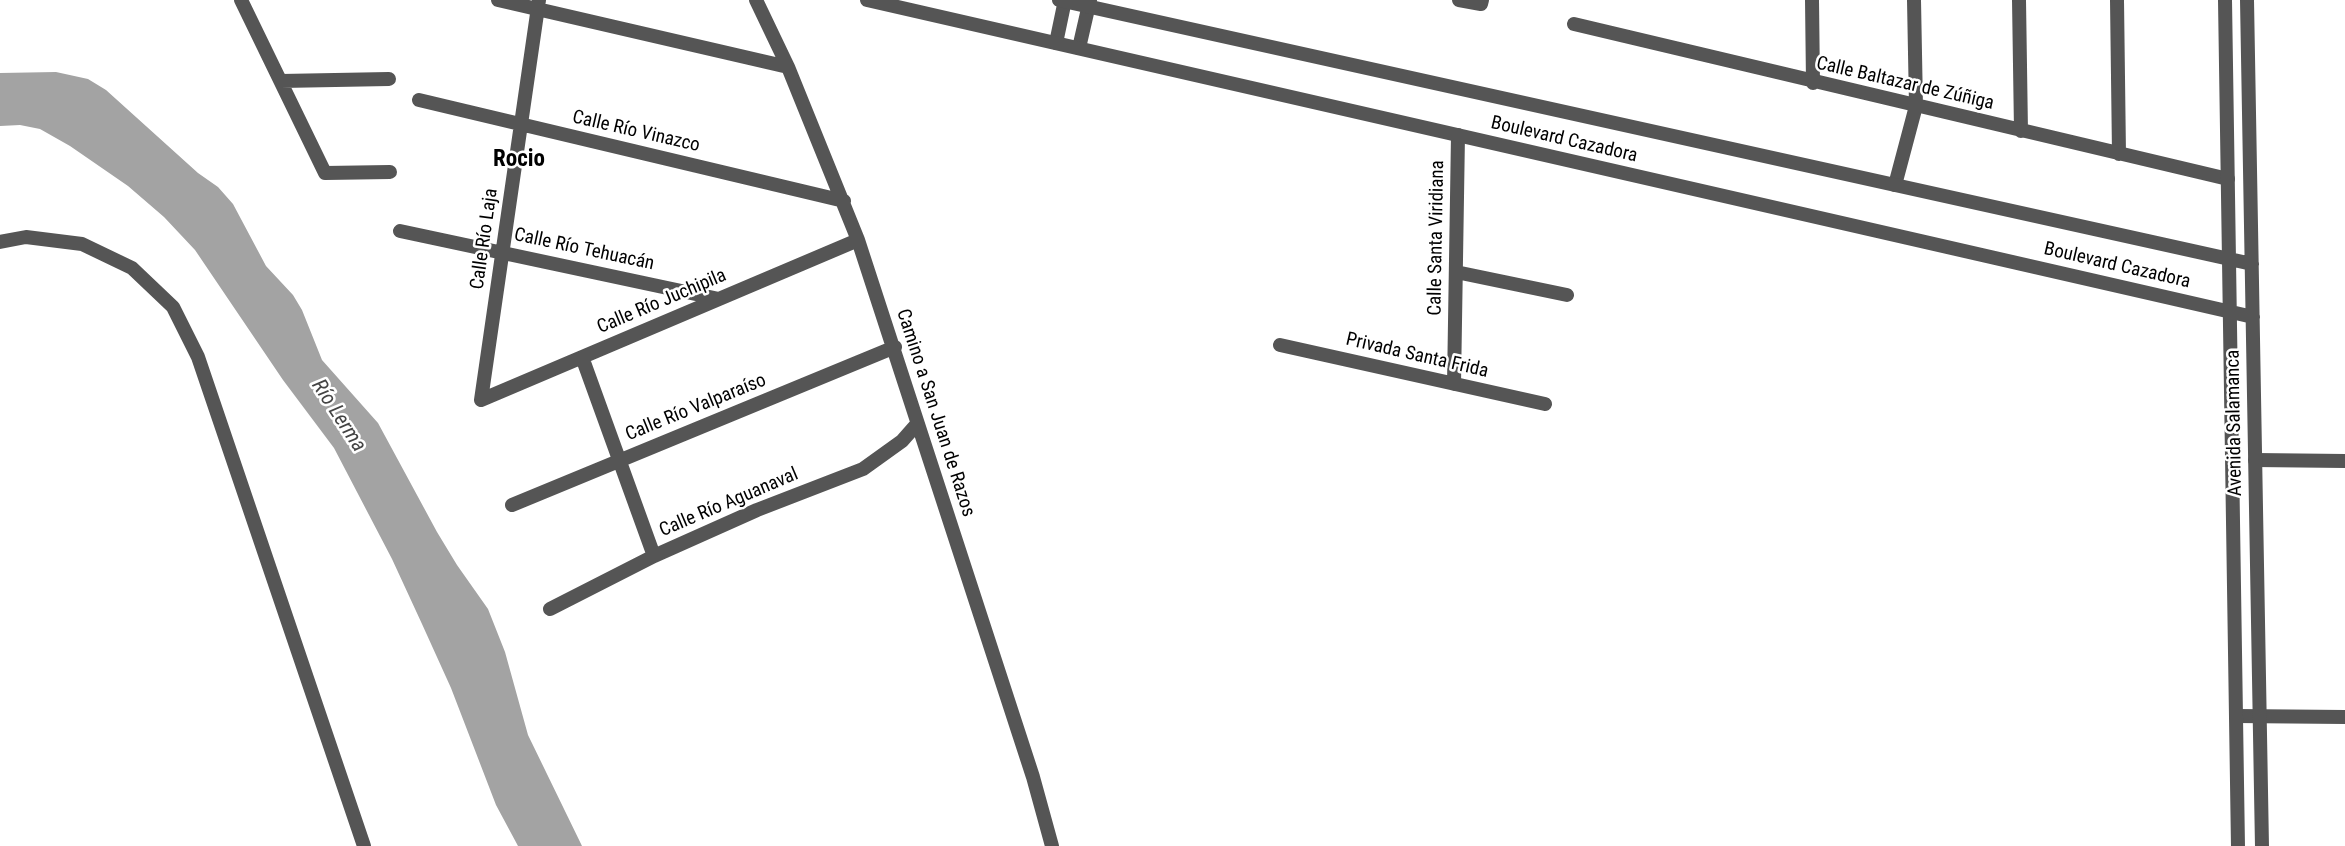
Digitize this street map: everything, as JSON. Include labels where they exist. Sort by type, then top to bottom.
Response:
[{"type":"street","points":[[242,0],[325,173],[390,172]]},
{"type":"street","points":[[498,0],[538,5],[788,67]]},
{"type":"street","name":"Camino a San Juan de Razos","points":[[756,0],[788,67],[858,240],[1033,777],[1052,846]]},
{"type":"street","name":"Boulevard Cazadora","points":[[867,0],[2253,317]]},
{"type":"street","points":[[1056,43],[1063,0]]},
{"type":"street","name":"Boulevard Cazadora","points":[[1063,0],[1089,3],[2252,264]]},
{"type":"street","points":[[1459,0],[1481,2]]},
{"type":"street","points":[[1812,0],[1813,83]]},
{"type":"street","points":[[1895,185],[1916,107],[1914,0]]},
{"type":"street","points":[[2019,0],[2021,131]]},
{"type":"street","points":[[2117,0],[2119,154]]},
{"type":"street","name":"Avenida Salamanca","points":[[2225,0],[2238,846]]},
{"type":"street","name":"Avenida Salamanca","points":[[2247,0],[2262,846]]},
{"type":"street","points":[[1079,48],[1089,3]]},
{"type":"street","name":"Calle Río Laja","points":[[481,400],[538,5]]},
{"type":"street","name":"Calle Baltazar de Zúñiga","points":[[1574,24],[1813,83],[2228,179]]},
{"type":"street","points":[[281,81],[389,79]]},
{"type":"street","name":"Calle Río Vinazco","points":[[419,100],[844,201]]},
{"type":"street","name":"Calle Santa Viridiana","points":[[1454,384],[1458,135]]},
{"type":"street","name":"Calle Río Tehuacán","points":[[400,231],[719,299]]},
{"type":"street","points":[[0,242],[26,237],[82,244],[132,268],[173,307],[198,357],[364,846]]},
{"type":"street","name":"Calle Río Juchipila","points":[[481,400],[858,240]]},
{"type":"street","points":[[1455,272],[1567,295]]},
{"type":"street","name":"Privada Santa Frida","points":[[1280,345],[1545,404]]},
{"type":"street","name":"Calle Río Valparaíso","points":[[512,505],[895,347]]},
{"type":"street","points":[[582,357],[654,556]]},
{"type":"street","name":"Calle Río Aguanaval","points":[[550,610],[654,556],[758,510],[863,469],[902,441],[917,424]]},
{"type":"street","points":[[2255,460],[2345,461]]},
{"type":"street","points":[[2236,716],[2345,717]]},
{"type":"water","name":"Río Lerma","points":[[56,72],[88,79],[106,90],[198,173],[218,187],[233,204],[266,266],[293,295],[302,310],[322,360],[378,423],[437,532],[488,609],[505,652],[528,735],[582,846],[518,846],[496,805],[451,688],[392,559],[334,448],[283,380],[195,250],[164,217],[128,186],[70,146],[40,129],[20,125],[0,126],[0,73]]},
{"type":"district","name":"Rocio","points":[[519,160]]}]
